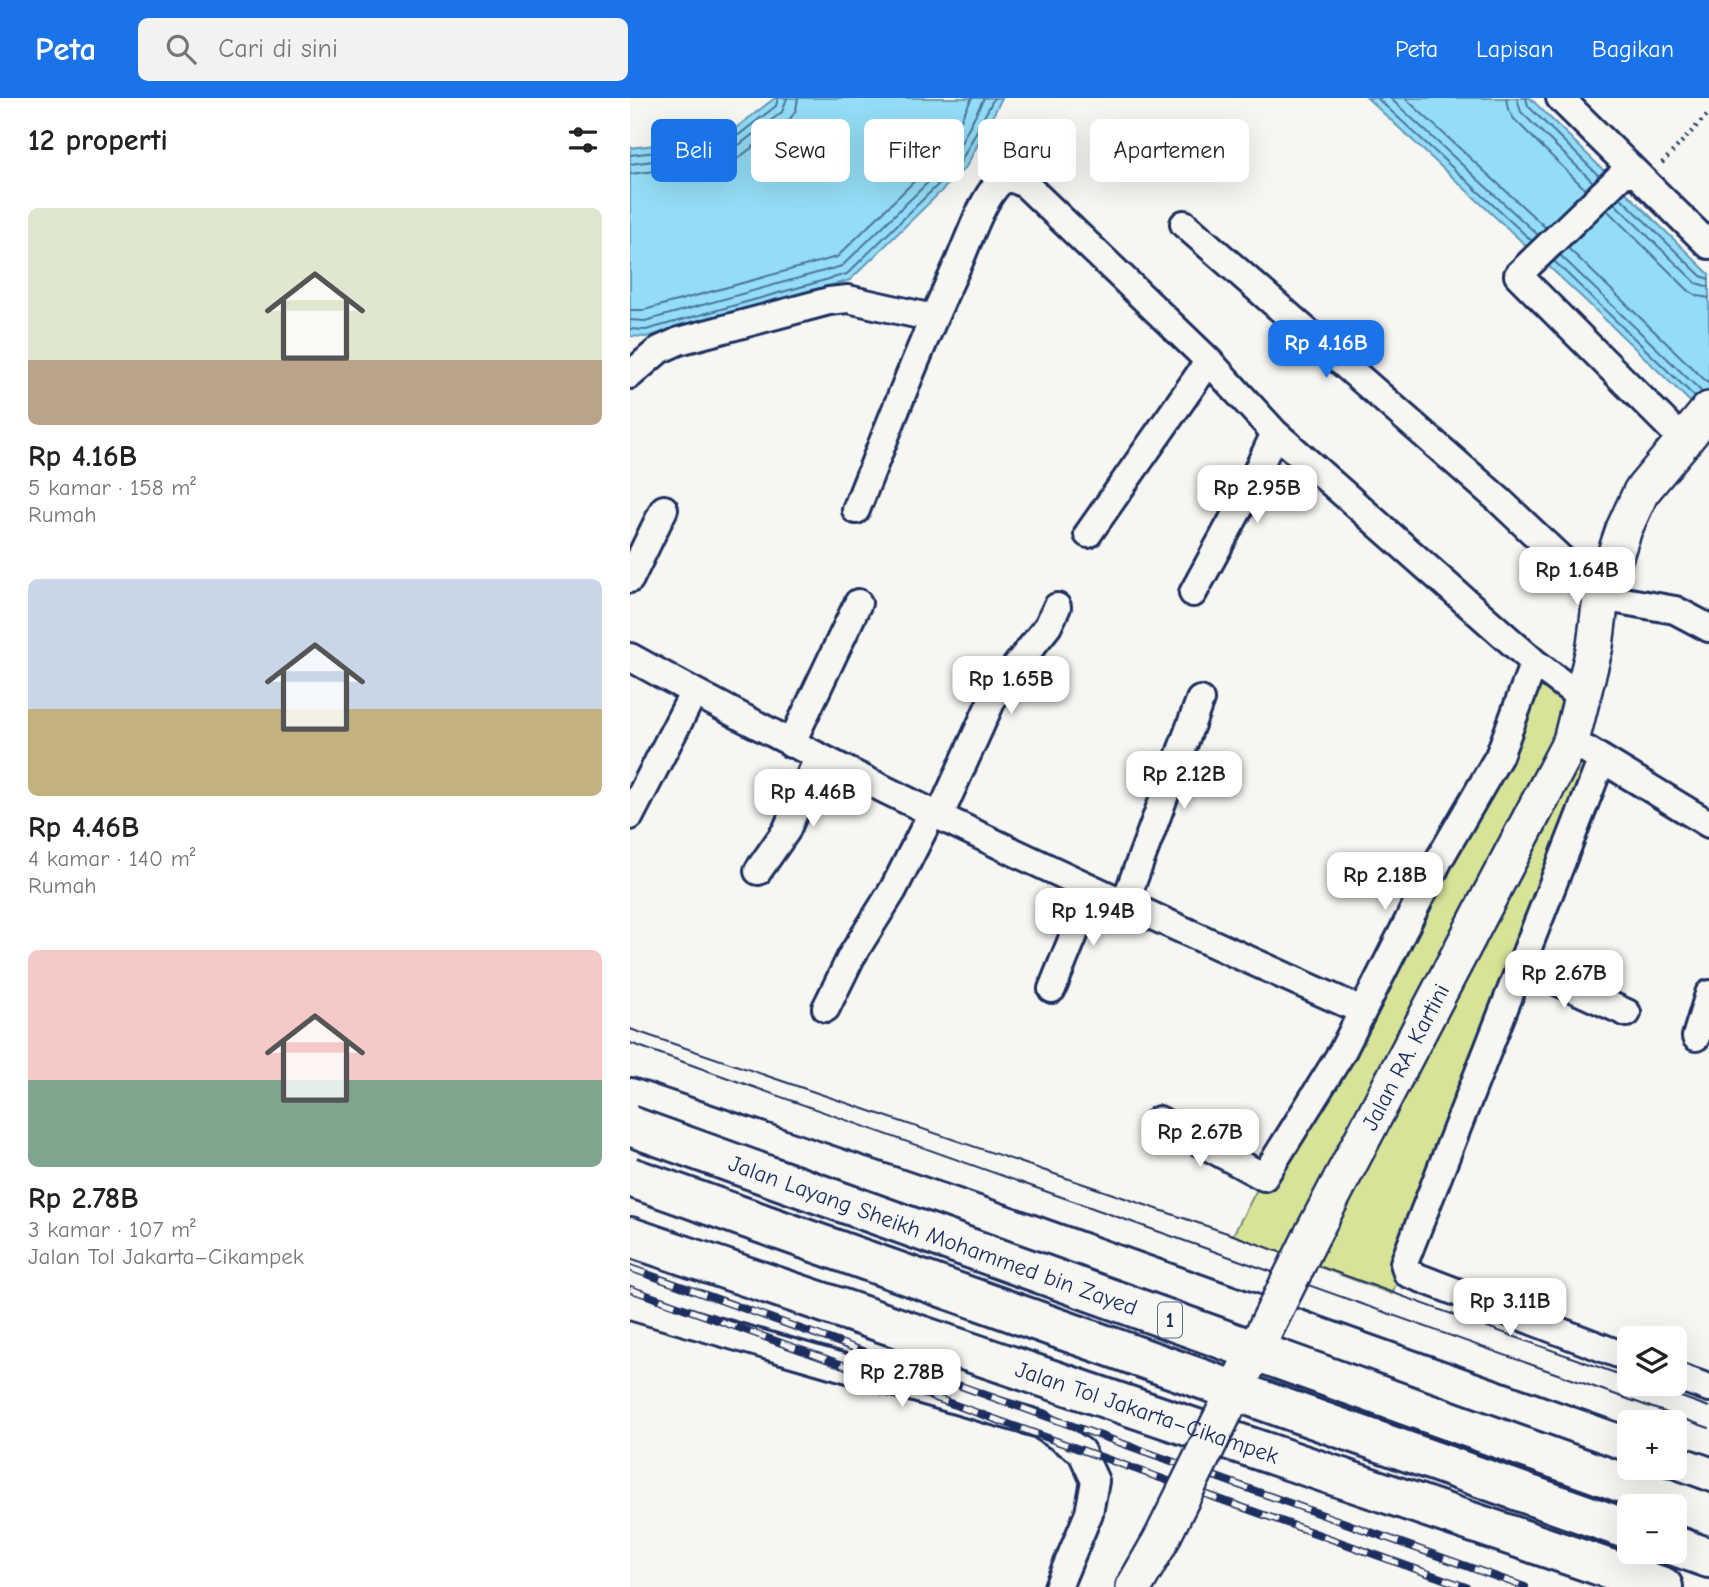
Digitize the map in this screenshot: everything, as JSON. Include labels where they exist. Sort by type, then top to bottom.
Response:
[{"type":"highway","name":"1","points":[[630,1098],[998,1223],[1617,1444]]},
{"type":"highway","name":"Jalan Layang Sheikh Mohammed bin Zayed","points":[[630,1126],[1709,1514]]},
{"type":"highway","name":"Jalan Layang Sheikh Mohammed bin Zayed","points":[[630,1177],[1617,1526]]},
{"type":"highway","name":"Jalan Tol Jakarta–Cikampek","points":[[630,1237],[1663,1587]]},
{"type":"highway","points":[[1687,1469],[1709,1477]]},
{"type":"highway","points":[[1687,1550],[1709,1558]]},
{"type":"main road","name":"Jalan RA. Kartini","points":[[1134,1587],[1161,1540],[1312,1236],[1571,741],[1595,646],[1601,597],[1624,529],[1641,492],[1694,427]]},
{"type":"street","points":[[1559,98],[1709,245]]},
{"type":"street","points":[[1637,174],[1518,275],[1694,427]]},
{"type":"street","points":[[856,510],[933,318],[982,212],[997,185],[1006,179],[1016,179],[1026,185],[1209,361],[1275,433],[1534,662],[1583,699]]},
{"type":"street","points":[[1184,224],[1499,500],[1601,597],[1675,610],[1709,628]]},
{"type":"street","points":[[630,375],[659,350],[679,341],[829,301],[848,299],[933,318]]},
{"type":"street","points":[[1088,534],[1209,361]]},
{"type":"street","points":[[1193,593],[1242,503],[1275,433]]},
{"type":"street","points":[[630,579],[664,509]]},
{"type":"street","points":[[791,744],[858,603]]},
{"type":"street","points":[[826,1008],[851,957],[936,815],[996,691],[1048,626],[1057,607]]},
{"type":"street","points":[[630,657],[818,758],[936,815],[1124,905],[1361,1010]]},
{"type":"street","points":[[1159,1120],[1264,1177],[1342,1052],[1440,858],[1499,756],[1534,662]]},
{"type":"street","points":[[630,817],[694,692]]},
{"type":"street","points":[[1124,905],[1200,700]]},
{"type":"street","points":[[1571,741],[1709,824]]},
{"type":"street","points":[[758,871],[786,831],[818,758]]},
{"type":"street","points":[[1602,758],[1404,1263],[1407,1273],[1617,1353]]},
{"type":"street","points":[[1052,989],[1092,890]]},
{"type":"street","points":[[1521,965],[1627,1013]]},
{"type":"street","points":[[1696,1037],[1709,995]]},
{"type":"street","points":[[630,1306],[1039,1424],[1081,1451],[1095,1481],[1089,1513],[1058,1587]]},
{"type":"street","points":[[1687,1380],[1709,1388]]},
{"type":"path","points":[[1637,174],[1709,113]]},
{"type":"green space","points":[[1534,662],[1583,699],[1571,741],[1602,759],[1392,1294],[1233,1235]]},
{"type":"water","points":[[775,98],[1002,98],[991,119],[978,119],[978,144],[964,169],[964,119],[864,119],[864,182],[951,182],[850,280],[646,337],[630,336],[630,148],[651,146],[651,182],[737,182],[737,127]]},
{"type":"water","points":[[1367,98],[1530,98],[1709,274],[1709,420],[1586,301]]},
{"type":"tram line","points":[[630,1029],[1233,1235],[1617,1374]]},
{"type":"tram line","points":[[630,1043],[1709,1428]]},
{"type":"tram line","points":[[1678,1396],[1709,1407]]},
{"type":"railway","points":[[630,1268],[1525,1587]]},
{"type":"railway","points":[[630,1289],[1466,1587]]}]
